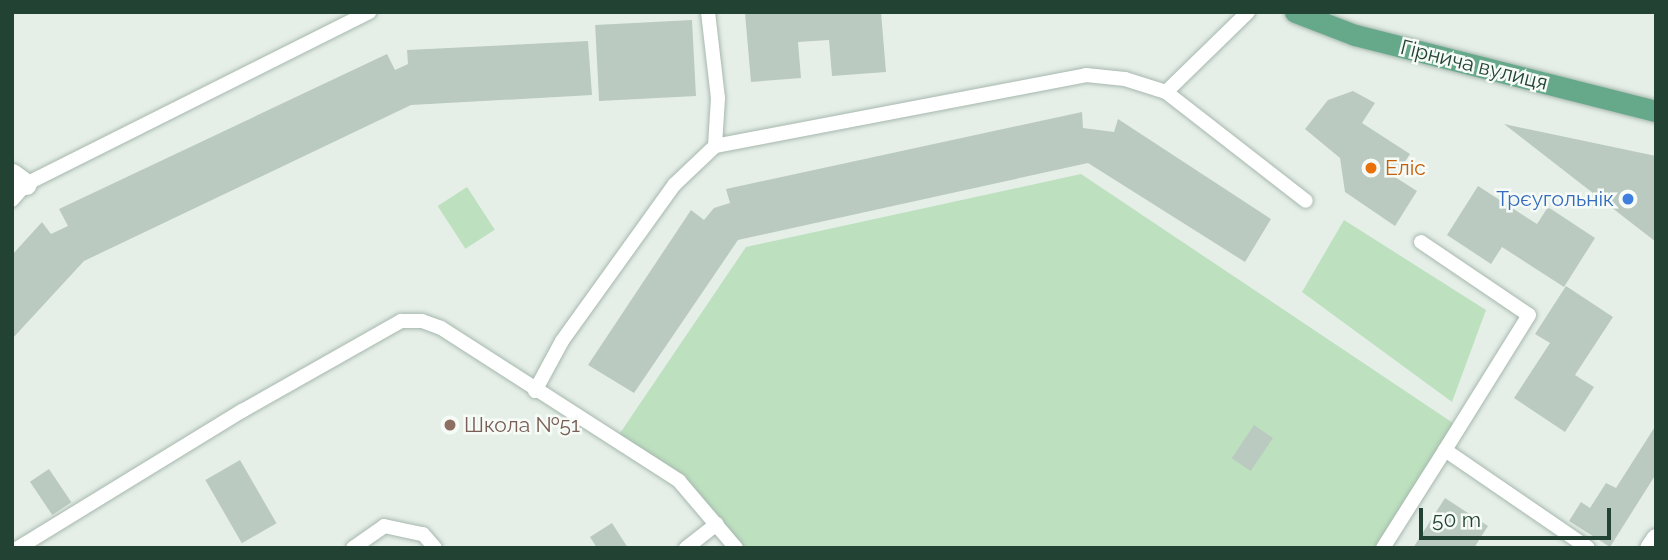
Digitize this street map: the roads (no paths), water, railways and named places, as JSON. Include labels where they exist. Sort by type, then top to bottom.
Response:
[{"type":"main road","name":"Гірнича вулиця","points":[[1295,12],[1355,35],[1656,111]]},
{"type":"main road","points":[[1650,548],[1656,539]]},
{"type":"lane","points":[[17,186],[369,12]]},
{"type":"lane","points":[[708,12],[718,98],[715,146]]},
{"type":"lane","points":[[1166,92],[1248,12]]},
{"type":"lane","points":[[535,391],[562,341],[675,184],[715,146],[1086,75],[1125,79],[1166,92],[1306,201]]},
{"type":"lane","points":[[1383,548],[1529,316],[1421,242]]},
{"type":"lane","points":[[18,548],[242,411],[401,321],[422,321],[441,328],[535,391],[679,481],[736,548]]},
{"type":"lane","points":[[1445,450],[1588,548]]},
{"type":"lane","points":[[686,548],[717,524]]},
{"type":"lane","points":[[353,548],[384,526],[423,534],[435,548]]},
{"type":"place","name":"Еліс","points":[[1371,168]]},
{"type":"place","name":"Трєугольнік","points":[[1628,199]]},
{"type":"place","name":"Школа №51","points":[[450,425]]}]
